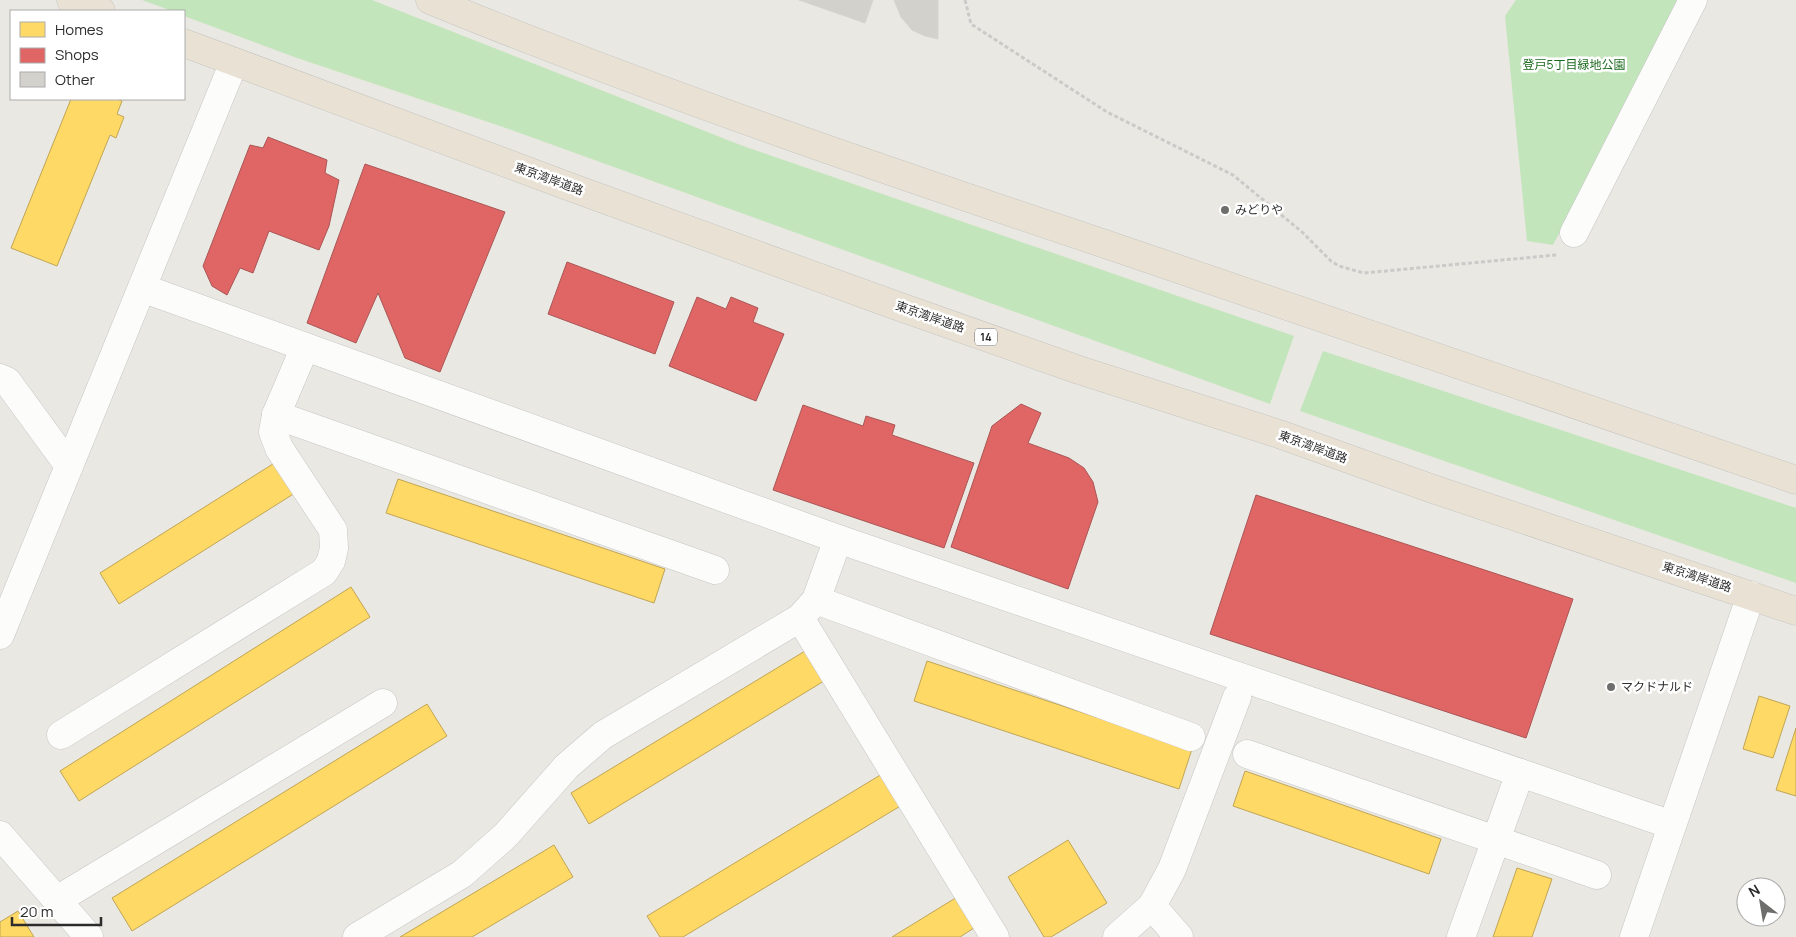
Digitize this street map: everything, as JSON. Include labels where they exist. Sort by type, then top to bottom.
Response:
[{"type":"highway","points":[[71,0],[98,10]]},
{"type":"highway","points":[[430,0],[628,78],[926,184],[1316,314],[1796,480]]},
{"type":"highway","name":"東京湾岸道路","points":[[185,43],[815,276],[1079,370],[1279,434],[1446,494],[1796,611]]},
{"type":"street","points":[[1574,233],[1693,0]]},
{"type":"street","points":[[0,634],[234,62]]},
{"type":"street","points":[[142,288],[838,539],[1672,825]]},
{"type":"street","points":[[61,735],[324,572],[331,562],[334,548],[333,530],[279,448],[273,432],[276,415],[305,347]]},
{"type":"street","points":[[0,378],[7,381],[69,466]]},
{"type":"street","points":[[276,415],[715,570]]},
{"type":"street","points":[[357,937],[462,874],[506,835],[567,766],[603,735],[808,609],[838,539]]},
{"type":"street","points":[[1634,937],[1751,595]]},
{"type":"street","points":[[808,609],[1191,737]]},
{"type":"street","points":[[808,609],[995,937]]},
{"type":"street","points":[[1117,937],[1152,906],[1172,869],[1237,697]]},
{"type":"street","points":[[57,900],[383,703]]},
{"type":"street","points":[[1247,754],[1597,875]]},
{"type":"street","points":[[1462,937],[1520,773]]},
{"type":"street","points":[[0,835],[89,937]]},
{"type":"street","points":[[1152,906],[1179,937]]},
{"type":"path","points":[[965,0],[971,24],[1108,112],[1233,175],[1302,232],[1339,266],[1364,273],[1566,254],[1574,233]]},
{"type":"green space","points":[[142,0],[372,0],[743,146],[1294,336],[1270,404],[503,127],[297,58],[185,16],[185,10],[169,10]]},
{"type":"green space","name":"登戸5丁目緑地公園","points":[[1516,0],[1681,0],[1553,245],[1527,241],[1505,16]]},
{"type":"green space","points":[[1323,351],[1796,508],[1796,583],[1300,411]]},
{"type":"building: Homes","points":[[71,100],[122,101],[117,114],[124,117],[116,138],[110,135],[57,266],[11,248]]},
{"type":"building: Homes","points":[[276,462],[295,493],[119,604],[100,573]]},
{"type":"building: Homes","points":[[398,479],[665,569],[654,603],[386,513]]},
{"type":"building: Homes","points":[[351,587],[370,617],[79,801],[60,771]]},
{"type":"building: Homes","points":[[810,648],[829,678],[589,824],[571,793]]},
{"type":"building: Homes","points":[[927,661],[1192,749],[1179,789],[914,701]]},
{"type":"building: Homes","points":[[1759,696],[1790,706],[1773,758],[1743,749]]},
{"type":"building: Homes","points":[[427,704],[447,736],[132,931],[112,898]]},
{"type":"building: Homes","points":[[1796,728],[1796,796],[1776,790]]},
{"type":"building: Homes","points":[[887,771],[907,802],[683,937],[660,937],[647,916]]},
{"type":"building: Homes","points":[[1245,771],[1441,839],[1429,874],[1233,806]]},
{"type":"building: Homes","points":[[1068,840],[1107,903],[1051,937],[1044,937],[1008,877]]},
{"type":"building: Homes","points":[[554,845],[573,877],[472,937],[400,937]]},
{"type":"building: Homes","points":[[1517,868],[1552,879],[1532,937],[1493,937]]},
{"type":"building: Homes","points":[[962,894],[980,924],[960,937],[892,937]]},
{"type":"building: Homes","points":[[18,911],[34,937],[0,937],[0,922]]},
{"type":"building: Shops","points":[[268,137],[327,160],[325,173],[339,180],[329,226],[319,250],[269,231],[253,273],[240,268],[227,295],[212,286],[203,266],[250,145],[263,148]]},
{"type":"building: Shops","points":[[365,164],[505,212],[440,372],[405,358],[378,293],[356,343],[307,323]]},
{"type":"building: Shops","points":[[567,262],[674,302],[655,354],[548,314]]},
{"type":"building: Shops","points":[[697,297],[726,309],[731,297],[758,308],[753,322],[784,334],[756,401],[669,366]]},
{"type":"building: Shops","points":[[1021,404],[1041,413],[1028,443],[1069,458],[1084,468],[1093,482],[1098,502],[1068,589],[951,547],[992,426]]},
{"type":"building: Shops","points":[[803,405],[863,426],[866,416],[895,425],[892,435],[974,463],[944,548],[773,490]]},
{"type":"building: Shops","points":[[1256,495],[1573,599],[1526,738],[1210,634]]},
{"type":"building: Other","points":[[799,0],[873,0],[865,23]]},
{"type":"building: Other","points":[[894,0],[938,0],[938,39],[912,30],[901,17]]},
{"type":"place","name":"みどりや","points":[[1225,210]]},
{"type":"place","name":"マクドナルド","points":[[1611,687]]}]
